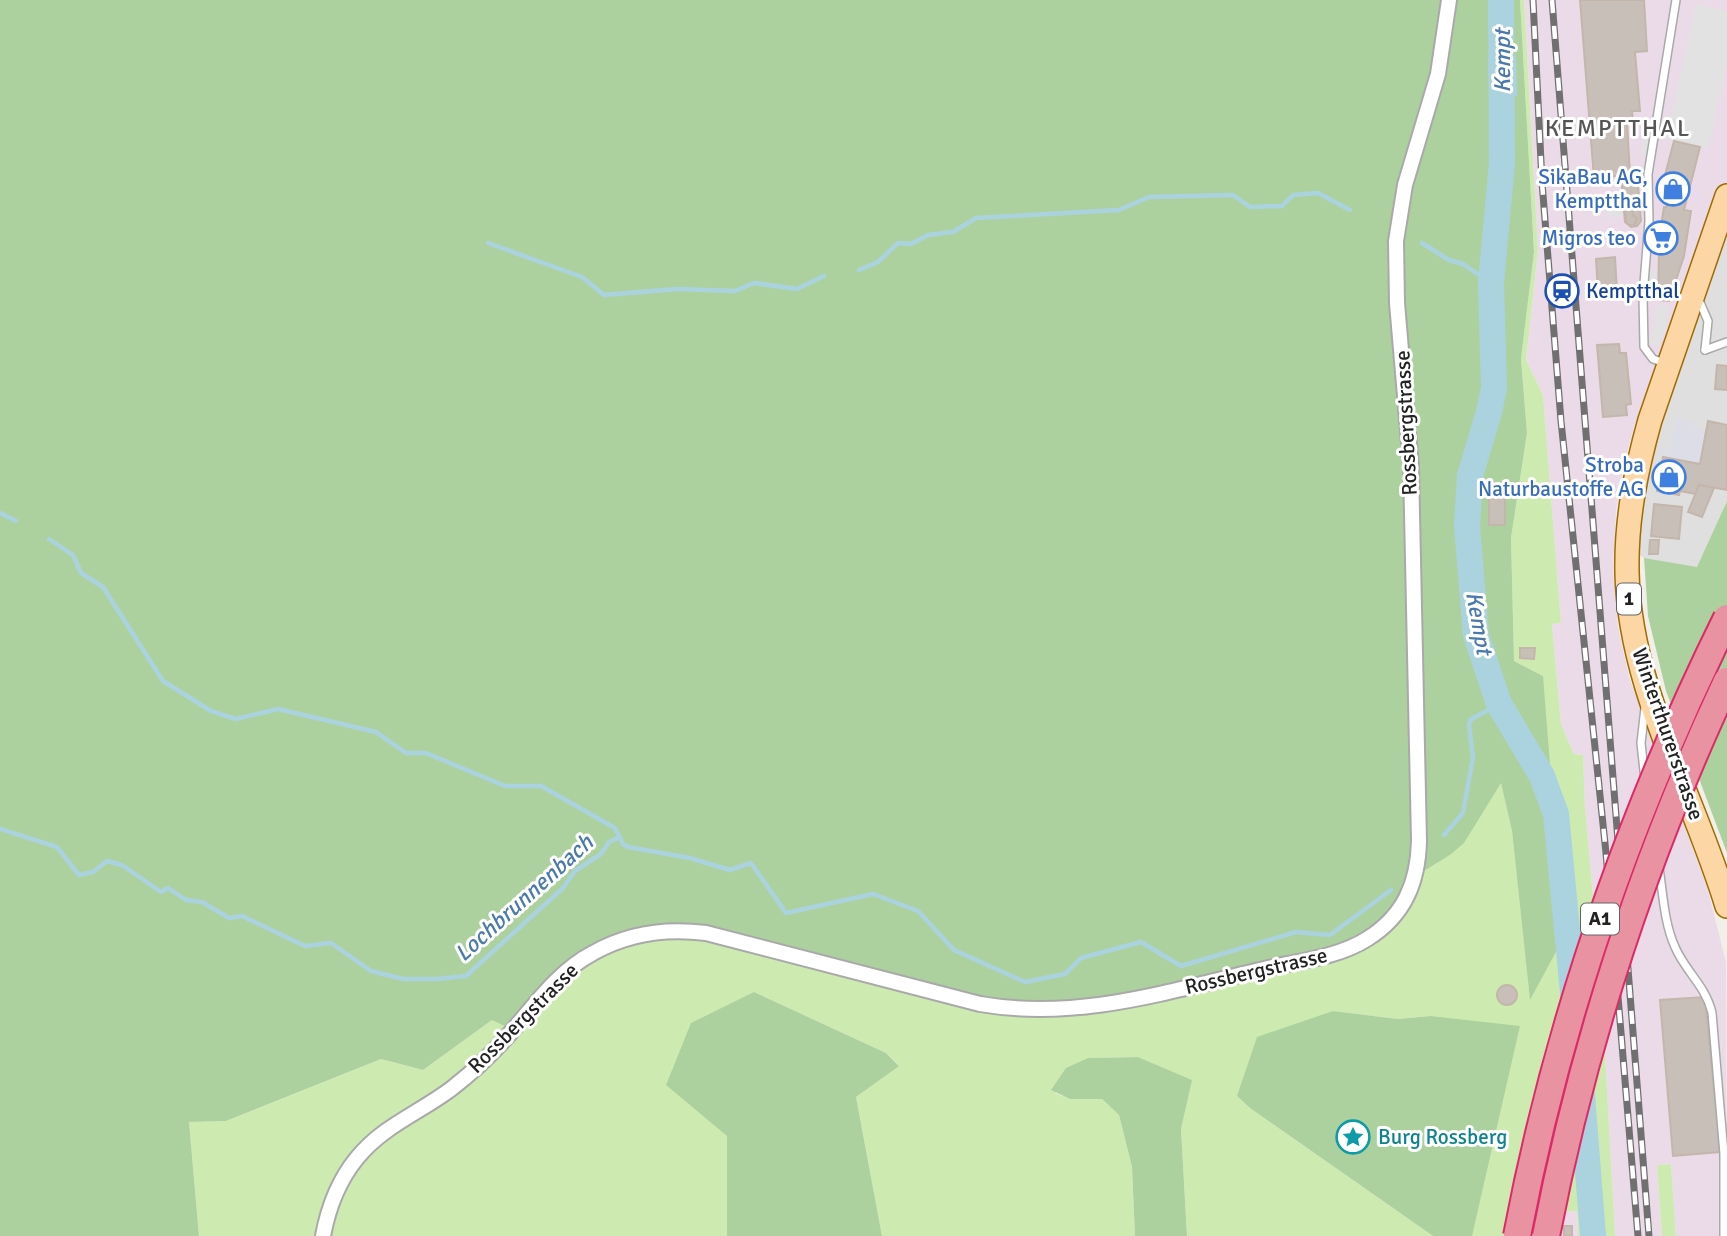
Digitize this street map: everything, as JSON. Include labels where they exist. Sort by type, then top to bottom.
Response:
[{"type":"highway","name":"A1","points":[[1517,1236],[1554,1072],[1597,928],[1654,775],[1727,618]]},
{"type":"highway","name":"A1","points":[[1546,1236],[1578,1092],[1615,962],[1665,824],[1727,681]]},
{"type":"main road","name":"Winterthurerstrasse","points":[[1727,197],[1641,451],[1627,545],[1630,612],[1649,694],[1710,853],[1727,906]]},
{"type":"street","name":"Rossbergstrasse","points":[[323,1236],[337,1192],[350,1167],[366,1148],[394,1123],[440,1096],[477,1067],[566,971],[594,952],[623,940],[665,931],[706,933],[980,1004],[1049,1011],[1132,1000],[1329,954],[1366,940],[1387,923],[1412,888],[1419,860],[1411,466],[1397,303],[1396,241],[1405,186],[1438,74],[1448,0]]},
{"type":"lane","points":[[1669,364],[1649,355],[1643,340],[1643,285],[1649,214],[1648,174],[1676,0]]},
{"type":"lane","points":[[1694,292],[1708,321],[1705,350],[1727,342]]},
{"type":"lane","points":[[1649,694],[1641,743],[1650,810]]},
{"type":"lane","points":[[1654,836],[1671,937],[1677,953],[1705,993],[1712,1013],[1726,1182],[1724,1236]]},
{"type":"shaded area","points":[[1524,0],[1727,0],[1727,196],[1669,364],[1635,424],[1616,511],[1613,567],[1618,627],[1629,677],[1707,887],[1726,962],[1727,1236],[1676,1236],[1671,1164],[1657,1165],[1662,1236],[1615,1236],[1602,998],[1583,755],[1574,754],[1561,724],[1552,624],[1561,623],[1543,395],[1526,360],[1538,250]]},
{"type":"shaded area","points":[[1696,4],[1727,11],[1727,65],[1708,149],[1666,140]]},
{"type":"shaded area","points":[[1645,127],[1653,128],[1649,158],[1641,156]]},
{"type":"shaded area","points":[[1727,196],[1727,501],[1697,568],[1644,558],[1627,546],[1629,519]]},
{"type":"shaded area","points":[[1623,204],[1624,216],[1607,217],[1606,205]]},
{"type":"shaded area","points":[[1646,271],[1656,271],[1657,293],[1647,293]]},
{"type":"shaded area","points":[[1658,304],[1669,307],[1666,317],[1669,318],[1659,347],[1649,343],[1657,319],[1654,317]]},
{"type":"shaded area","points":[[1676,419],[1695,422],[1694,428],[1707,431],[1700,464],[1659,456],[1661,448],[1670,450]]},
{"type":"shaded area","points":[[1577,1211],[1578,1236],[1539,1236],[1538,1213]]},
{"type":"green space","points":[[0,0],[1520,0],[1534,252],[1521,359],[1527,433],[1511,538],[1514,661],[1543,676],[1552,789],[1558,948],[1530,1000],[1512,831],[1501,783],[1464,843],[1416,876],[1412,888],[1366,940],[1133,1000],[1026,1010],[691,931],[594,952],[513,1030],[492,1020],[423,1070],[381,1059],[226,1121],[189,1122],[199,1236],[0,1236]]},
{"type":"green space","points":[[1520,0],[1524,0],[1538,250],[1526,360],[1543,395],[1561,623],[1552,624],[1561,724],[1574,754],[1583,755],[1602,998],[1615,1236],[1578,1236],[1577,1211],[1538,1213],[1539,1236],[1472,1236],[1430,1016],[1398,1019],[1333,1011],[1237,1096],[1250,1108],[1433,1236],[1187,1236],[1181,1129],[1191,1080],[1138,1057],[1088,1058],[1055,1093],[1070,1099],[1102,1099],[1119,1115],[1132,1167],[1135,1236],[882,1236],[856,1097],[899,1065],[886,1053],[754,992],[727,1136],[727,1236],[199,1236],[189,1122],[226,1121],[381,1059],[423,1070],[492,1020],[541,996],[623,940],[1416,876],[1450,855],[1501,782],[1512,831],[1530,998],[1543,676],[1514,661],[1511,538],[1527,433],[1521,359],[1534,252]]},
{"type":"green space","points":[[1727,501],[1727,853],[1666,691],[1648,616],[1644,558],[1697,567]]},
{"type":"green space","points":[[754,992],[886,1053],[899,1066],[856,1097],[882,1236],[727,1236],[727,1136],[666,1085],[691,1023]]},
{"type":"green space","points":[[1333,1011],[1398,1019],[1430,1016],[1520,1026],[1472,1236],[1433,1236],[1250,1108],[1237,1096],[1257,1037]]},
{"type":"green space","points":[[1138,1057],[1192,1080],[1181,1129],[1187,1236],[1135,1236],[1132,1167],[1119,1115],[1102,1099],[1070,1099],[1051,1090],[1066,1068],[1088,1058]]},
{"type":"green space","points":[[1671,1164],[1676,1236],[1662,1236],[1657,1165]]},
{"type":"water","points":[[1488,56],[1516,56],[1517,96],[1489,96]]},
{"type":"building","points":[[1580,0],[1644,0],[1647,51],[1635,52],[1640,111],[1632,111],[1633,122],[1627,122],[1630,175],[1594,178]]},
{"type":"building","points":[[1674,141],[1700,147],[1684,210],[1691,211],[1684,256],[1669,301],[1658,300],[1657,251],[1668,196],[1660,194]]},
{"type":"building","points":[[1637,174],[1641,221],[1637,226],[1631,227],[1625,222],[1621,176]],"holes":[[[1624,198],[1632,198],[1633,215],[1637,219],[1634,225],[1629,225],[1626,222]]]},
{"type":"building","points":[[1624,198],[1632,198],[1633,215],[1637,219],[1634,225],[1626,222]]},
{"type":"building","points":[[1615,257],[1617,292],[1598,293],[1596,259]]},
{"type":"building","points":[[1619,344],[1620,353],[1626,353],[1631,404],[1626,405],[1627,415],[1603,417],[1597,345]]},
{"type":"building","points":[[1717,365],[1727,366],[1727,390],[1715,389]]},
{"type":"building","points":[[1708,421],[1727,425],[1727,490],[1699,485],[1696,494],[1680,491],[1679,495],[1657,491],[1663,457],[1700,464]]},
{"type":"building","points":[[1489,483],[1505,483],[1505,525],[1489,525]]},
{"type":"building","points":[[1699,485],[1714,488],[1702,517],[1688,512]]},
{"type":"building","points":[[1654,504],[1682,507],[1679,539],[1651,536]]},
{"type":"building","points":[[1650,540],[1659,540],[1658,554],[1649,554]]},
{"type":"building","points":[[1520,648],[1535,648],[1534,659],[1520,658]]},
{"type":"building","points":[[1507,985],[1514,988],[1517,995],[1514,1002],[1507,1005],[1500,1002],[1497,995],[1500,988]]},
{"type":"building","points":[[1705,997],[1720,1152],[1673,1156],[1660,1000]]},
{"type":"building","points":[[1564,1226],[1572,1226],[1572,1236],[1564,1236]]},
{"type":"waterway","name":"Kempt","points":[[1501,1],[1502,163],[1491,283],[1494,388],[1470,476],[1467,526],[1476,635],[1499,704],[1542,776],[1556,814],[1593,1236]]},
{"type":"waterway","points":[[859,270],[878,262],[898,243],[911,244],[928,235],[953,232],[976,218],[1119,210],[1149,197],[1233,195],[1250,207],[1282,206],[1293,195],[1318,193],[1350,210]]},
{"type":"waterway","points":[[488,243],[582,277],[604,295],[677,289],[735,291],[754,283],[797,289],[824,276]]},
{"type":"waterway","points":[[1422,243],[1449,260],[1463,264],[1491,283]]},
{"type":"waterway","points":[[0,513],[16,521]]},
{"type":"waterway","points":[[49,539],[73,555],[81,573],[103,587],[163,681],[211,711],[236,719],[278,709],[376,732],[406,753],[426,753],[505,786],[541,786],[615,828],[623,844],[628,847],[690,858],[730,870],[751,863],[786,913],[873,894],[918,911],[954,950],[1025,982],[1065,974],[1081,958],[1141,942],[1181,966],[1296,932],[1330,935],[1391,890]]},
{"type":"waterway","points":[[1444,835],[1463,813],[1473,758],[1470,720],[1499,704]]},
{"type":"waterway","name":"Lochbrunnenbach","points":[[0,829],[57,847],[79,875],[93,872],[107,861],[122,865],[161,892],[168,888],[186,900],[202,902],[229,918],[242,916],[305,946],[331,943],[371,971],[403,979],[466,976],[563,888],[575,871],[601,854],[609,842],[620,837]]},
{"type":"railway","points":[[1533,0],[1542,182],[1561,421],[1606,853],[1638,1236]]},
{"type":"railway","points":[[1552,0],[1649,1236]]},
{"type":"place","name":"SikaBau AG, Kemptthal","points":[[1673,189]]},
{"type":"place","name":"Migros teo","points":[[1661,238]]},
{"type":"place","name":"Kemptthal","points":[[1562,291]]},
{"type":"place","name":"Stroba Naturbaustoffe AG","points":[[1669,477]]},
{"type":"place","name":"Burg Rossberg","points":[[1353,1137]]},
{"type":"district","name":"KEMPTTHAL","points":[[1618,128]]}]
